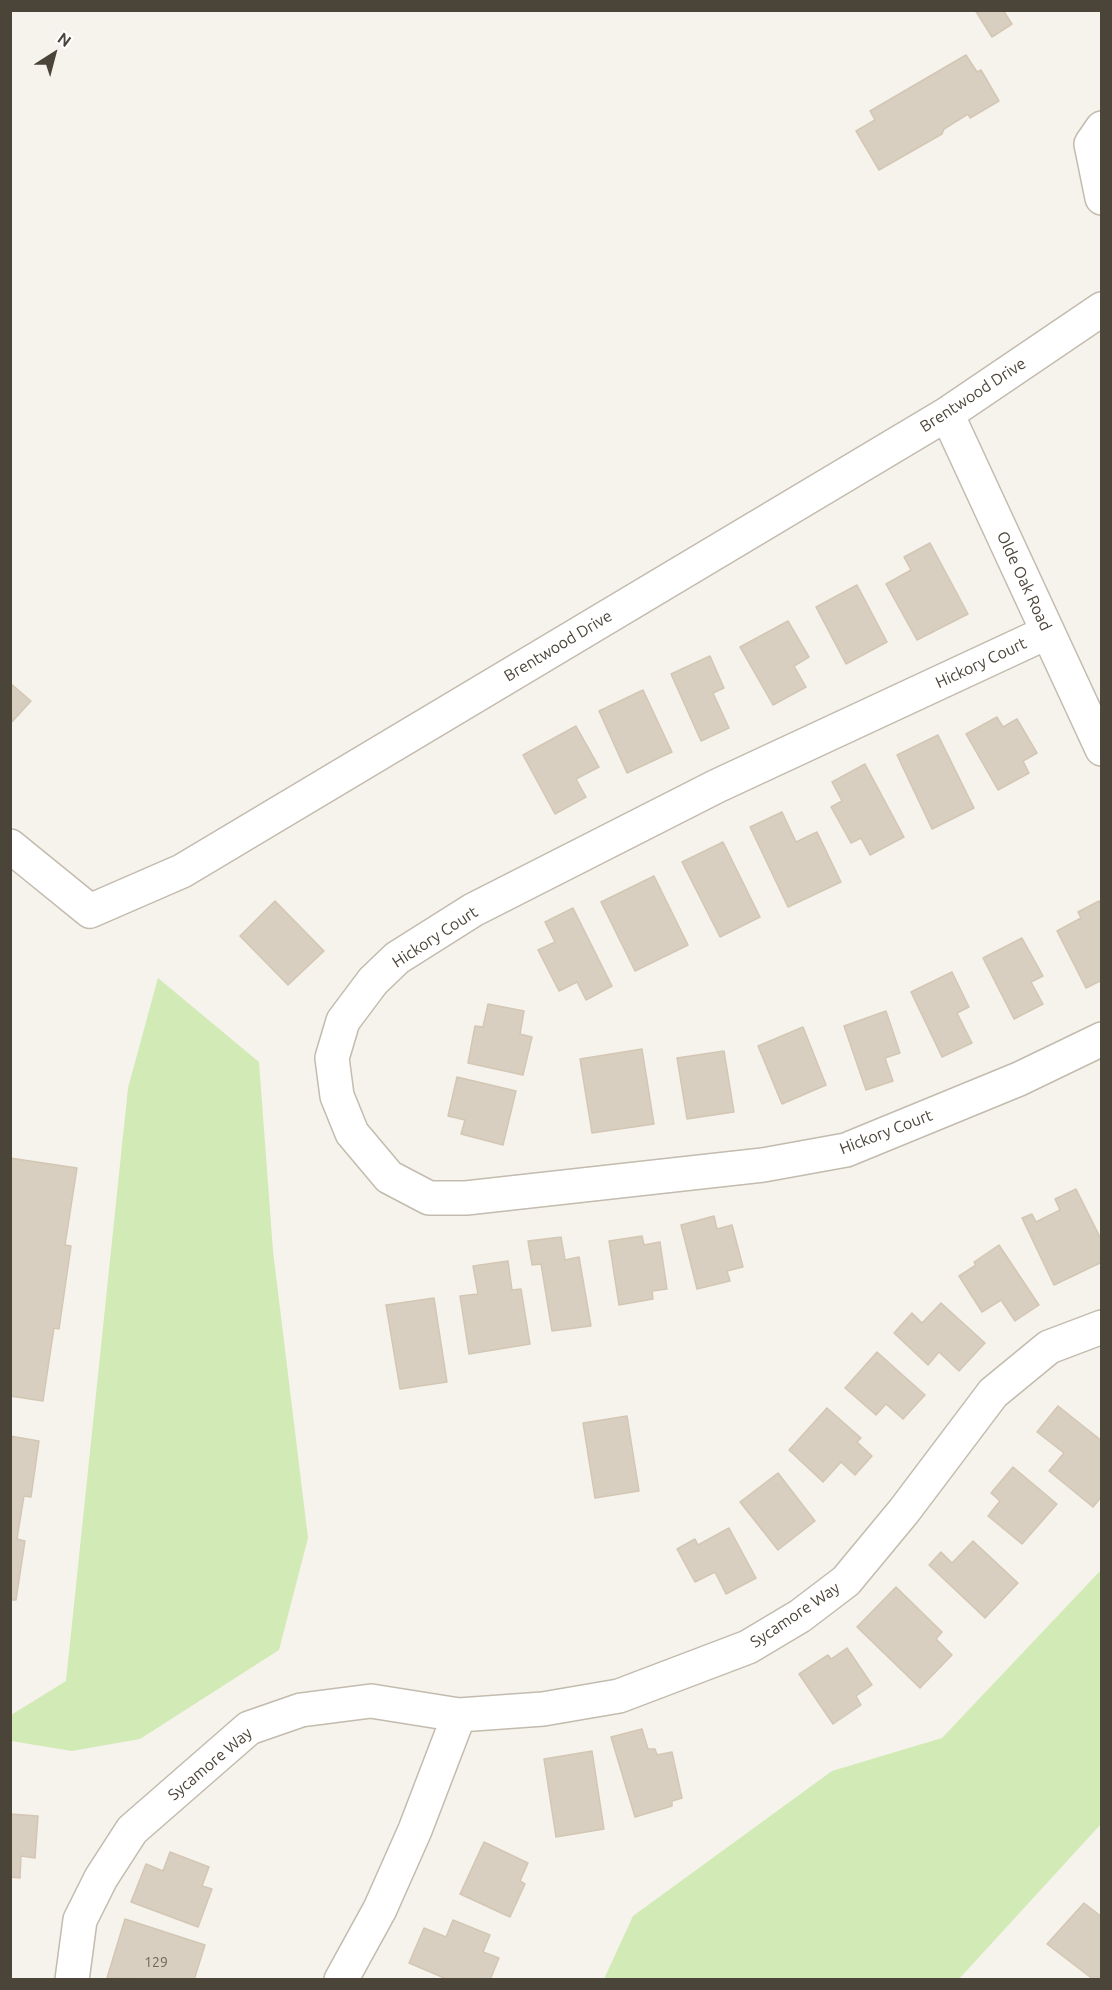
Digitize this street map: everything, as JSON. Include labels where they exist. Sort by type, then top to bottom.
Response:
[{"type":"street","points":[[1101,128],[1091,144],[1101,198]]},
{"type":"street","name":"Brentwood Drive","points":[[10,846],[90,911],[182,871],[947,414],[1101,309]]},
{"type":"street","name":"Olde Oak Road","points":[[947,414],[1101,748]]},
{"type":"street","name":"Hickory Court","points":[[1048,632],[717,786],[473,910],[396,958],[373,981],[343,1021],[332,1059],[337,1096],[352,1133],[389,1177],[429,1198],[466,1198],[763,1165],[846,1150],[1019,1079],[1101,1039]]},
{"type":"street","name":"Sycamore Way","points":[[72,1980],[80,1920],[101,1878],[132,1830],[249,1728],[301,1710],[371,1701],[459,1715],[543,1709],[620,1696],[748,1647],[800,1616],[846,1581],[904,1511],[993,1393],[1050,1347],[1101,1327]]},
{"type":"street","points":[[341,1980],[380,1909],[415,1830],[459,1715]]},
{"type":"green space","points":[[158,978],[259,1062],[273,1251],[308,1538],[279,1650],[140,1739],[72,1751],[11,1741],[11,1715],[66,1681],[128,1088]]},
{"type":"green space","points":[[1101,1570],[1101,1824],[959,1979],[604,1979],[633,1916],[832,1771],[942,1738]]},
{"type":"building","points":[[975,10],[1003,10],[1012,24],[992,37]]},
{"type":"building","points":[[966,55],[977,72],[981,70],[999,101],[970,118],[968,114],[944,129],[942,134],[879,170],[856,131],[875,120],[870,111]]},
{"type":"building","points":[[930,543],[968,614],[917,640],[886,584],[911,570],[904,557]]},
{"type":"building","points":[[857,585],[887,642],[846,664],[816,607]]},
{"type":"building","points":[[788,621],[809,657],[794,666],[806,687],[773,705],[740,647]]},
{"type":"building","points":[[710,656],[724,688],[713,693],[729,728],[701,741],[671,674]]},
{"type":"building","points":[[10,683],[31,701],[10,724]]},
{"type":"building","points":[[643,690],[672,752],[627,773],[599,711]]},
{"type":"building","points":[[997,717],[1003,727],[1017,719],[1037,753],[1023,761],[1029,773],[998,790],[966,734]]},
{"type":"building","points":[[576,726],[599,767],[576,779],[586,797],[555,814],[523,755]]},
{"type":"building","points":[[938,735],[974,808],[932,829],[897,755]]},
{"type":"building","points":[[865,764],[904,837],[870,855],[861,838],[851,843],[831,807],[842,801],[832,782]]},
{"type":"building","points":[[782,812],[796,842],[817,832],[841,882],[788,907],[750,827]]},
{"type":"building","points":[[723,842],[760,917],[720,937],[682,862]]},
{"type":"building","points":[[654,876],[688,945],[635,971],[601,902]]},
{"type":"building","points":[[275,901],[324,951],[288,985],[240,936]]},
{"type":"building","points":[[1099,901],[1102,906],[1102,980],[1086,988],[1057,931],[1081,918],[1078,912]]},
{"type":"building","points":[[573,908],[612,986],[586,1000],[577,982],[559,991],[538,950],[555,942],[545,922]]},
{"type":"building","points":[[1022,938],[1043,976],[1031,982],[1043,1004],[1014,1019],[983,958]]},
{"type":"building","points":[[952,972],[969,1007],[957,1013],[972,1043],[942,1057],[911,992]]},
{"type":"building","points":[[488,1004],[524,1011],[520,1034],[532,1037],[523,1075],[468,1063],[475,1026],[483,1027]]},
{"type":"building","points":[[886,1011],[900,1053],[885,1058],[893,1081],[866,1090],[844,1026]]},
{"type":"building","points":[[803,1027],[826,1085],[782,1104],[758,1046]]},
{"type":"building","points":[[642,1049],[654,1124],[592,1133],[580,1059]]},
{"type":"building","points":[[724,1051],[734,1112],[687,1119],[677,1058]]},
{"type":"building","points":[[457,1077],[516,1091],[503,1145],[461,1134],[465,1120],[448,1116]]},
{"type":"building","points":[[10,1158],[77,1168],[65,1245],[71,1246],[59,1329],[54,1328],[43,1401],[10,1396]]},
{"type":"building","points":[[1076,1189],[1102,1241],[1102,1262],[1054,1285],[1022,1218],[1032,1214],[1036,1222],[1060,1210],[1055,1199]]},
{"type":"building","points":[[714,1216],[717,1229],[732,1225],[743,1267],[727,1271],[730,1281],[697,1289],[681,1225]]},
{"type":"building","points":[[642,1236],[644,1245],[660,1242],[667,1289],[652,1291],[653,1299],[619,1305],[609,1241]]},
{"type":"building","points":[[561,1237],[565,1260],[579,1257],[591,1326],[552,1331],[541,1264],[532,1265],[528,1241]]},
{"type":"building","points":[[999,1245],[1039,1305],[1015,1321],[1001,1300],[982,1312],[959,1276],[976,1265],[974,1262]]},
{"type":"building","points":[[508,1261],[512,1290],[521,1289],[530,1344],[469,1354],[460,1296],[478,1294],[473,1266]]},
{"type":"building","points":[[434,1298],[447,1382],[400,1389],[386,1305]]},
{"type":"building","points":[[941,1303],[985,1343],[959,1371],[939,1352],[928,1365],[894,1333],[912,1313],[922,1323]]},
{"type":"building","points":[[877,1352],[925,1395],[903,1419],[886,1404],[876,1415],[845,1388]]},
{"type":"building","points":[[1058,1406],[1102,1441],[1102,1496],[1093,1507],[1049,1471],[1064,1453],[1037,1432]]},
{"type":"building","points":[[827,1408],[861,1438],[857,1442],[872,1456],[855,1475],[841,1462],[823,1482],[789,1450]]},
{"type":"building","points":[[627,1416],[639,1491],[595,1498],[583,1423]]},
{"type":"building","points":[[10,1436],[39,1441],[31,1497],[24,1496],[17,1539],[25,1541],[16,1600],[10,1600]]},
{"type":"building","points":[[1013,1467],[1057,1504],[1022,1544],[988,1516],[1000,1501],[991,1493]]},
{"type":"building","points":[[778,1473],[815,1521],[778,1550],[740,1502]]},
{"type":"building","points":[[729,1528],[756,1578],[726,1594],[715,1572],[695,1582],[677,1549],[695,1539],[698,1545]]},
{"type":"building","points":[[973,1541],[1018,1583],[985,1618],[929,1565],[941,1552],[952,1563]]},
{"type":"building","points":[[896,1587],[942,1632],[936,1639],[952,1655],[920,1688],[857,1627]]},
{"type":"building","points":[[847,1648],[872,1685],[856,1696],[861,1705],[833,1724],[799,1674],[828,1655],[831,1659]]},
{"type":"building","points":[[642,1729],[648,1749],[655,1749],[657,1755],[672,1752],[682,1798],[672,1801],[672,1806],[635,1817],[611,1737]]},
{"type":"building","points":[[592,1751],[604,1829],[556,1837],[544,1759]]},
{"type":"building","points":[[10,1814],[38,1816],[35,1858],[21,1856],[20,1878],[10,1877]]},
{"type":"building","points":[[484,1842],[528,1863],[520,1881],[525,1884],[510,1917],[460,1894]]},
{"type":"building","points":[[170,1852],[209,1867],[202,1886],[212,1889],[198,1927],[131,1902],[146,1864],[163,1871]]},
{"type":"building","points":[[1084,1903],[1102,1917],[1102,1975],[1098,1980],[1094,1980],[1047,1944]]},
{"type":"building","points":[[125,1919],[205,1945],[194,1980],[107,1978]]},
{"type":"building","points":[[453,1920],[490,1935],[483,1952],[499,1958],[490,1980],[449,1980],[409,1963],[424,1928],[446,1937]]}]
